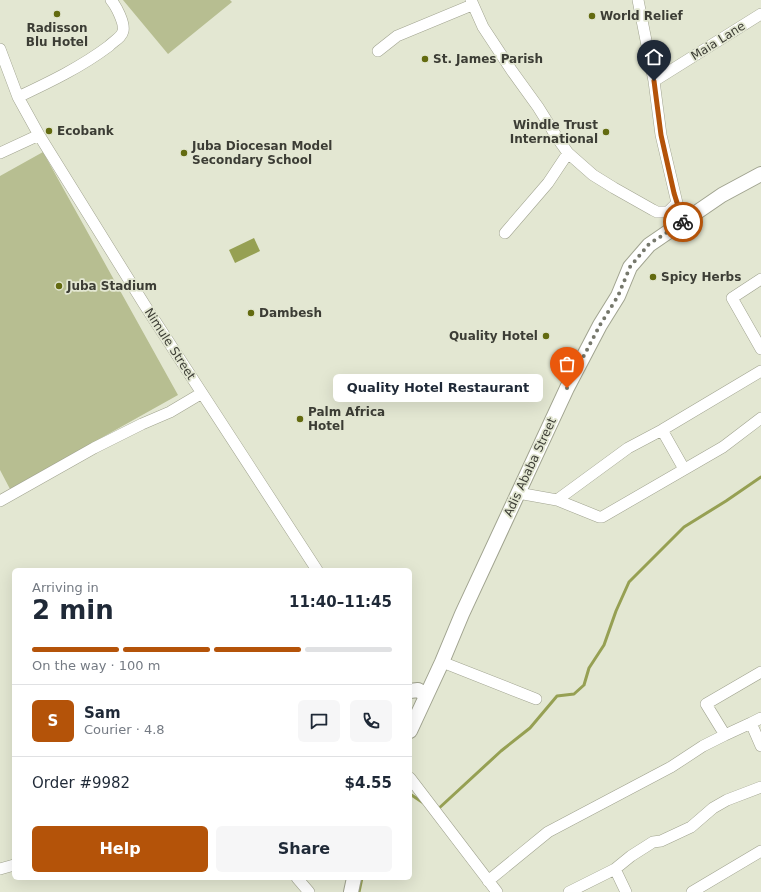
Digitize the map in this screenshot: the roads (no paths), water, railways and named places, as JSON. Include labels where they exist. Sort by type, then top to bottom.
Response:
[{"type":"street","points":[[18,97],[55,80],[94,57],[120,37],[124,27],[115,5],[111,0]]},
{"type":"street","points":[[638,0],[654,81],[661,135],[677,203],[683,221]]},
{"type":"street","points":[[378,51],[397,36],[471,2],[483,27],[568,153],[594,175],[657,212],[668,212],[677,203]]},
{"type":"street","name":"Maia Lane","points":[[654,81],[761,14]]},
{"type":"street","name":"Nimule Street","points":[[0,49],[18,97],[39,135],[140,298],[316,568]]},
{"type":"street","points":[[0,153],[39,135]]},
{"type":"street","points":[[505,232],[548,183],[568,153]]},
{"type":"street","name":"Adis Ababa Street","points":[[412,720],[442,662],[462,614],[567,388],[600,325],[618,296],[630,267],[649,244],[722,195],[761,174]]},
{"type":"street","points":[[761,280],[732,298],[761,349]]},
{"type":"street","points":[[557,500],[628,448],[662,430],[761,371]]},
{"type":"street","points":[[0,501],[94,448],[170,412],[202,393]]},
{"type":"street","points":[[518,493],[557,500],[599,517],[723,447],[761,418]]},
{"type":"street","points":[[662,430],[684,470]]},
{"type":"street","points":[[442,662],[536,699]]},
{"type":"street","points":[[725,735],[706,704],[761,672]]},
{"type":"street","points":[[412,691],[418,690],[426,695]]},
{"type":"street","points":[[488,881],[548,832],[671,767],[725,735],[756,720],[761,746]]},
{"type":"street","points":[[412,781],[497,892]]},
{"type":"street","points":[[569,892],[615,869],[631,856],[653,842],[691,827],[713,808],[727,800],[761,787]]},
{"type":"street","points":[[692,892],[761,851]]},
{"type":"street","points":[[0,869],[12,866]]},
{"type":"street","points":[[615,869],[626,892]]},
{"type":"street","points":[[299,880],[309,892]]},
{"type":"street","points":[[351,892],[354,880]]},
{"type":"waterway","points":[[437,810],[501,751],[530,728],[557,696],[574,694],[584,685],[589,668],[604,645],[616,611],[629,582],[684,527],[761,477]]},
{"type":"waterway","points":[[412,795],[425,804]]},
{"type":"waterway","points":[[359,892],[362,880]]},
{"type":"place","name":"Radisson Blu Hotel","points":[[57,14]]},
{"type":"place","name":"World Relief","points":[[592,16]]},
{"type":"place","name":"St. James Parish","points":[[425,59]]},
{"type":"place","name":"Ecobank","points":[[49,131]]},
{"type":"place","name":"Windle Trust International","points":[[606,132]]},
{"type":"place","name":"Juba Diocesan Model Secondary School","points":[[184,153]]},
{"type":"place","name":"Spicy Herbs","points":[[653,277]]},
{"type":"place","name":"Juba Stadium","points":[[59,286]]},
{"type":"place","name":"Dambesh","points":[[251,313]]},
{"type":"place","name":"Quality Hotel","points":[[546,336]]},
{"type":"place","name":"Quality Hotel Restaurant","points":[[567,388]]},
{"type":"place","name":"Palm Africa Hotel","points":[[300,419]]}]
